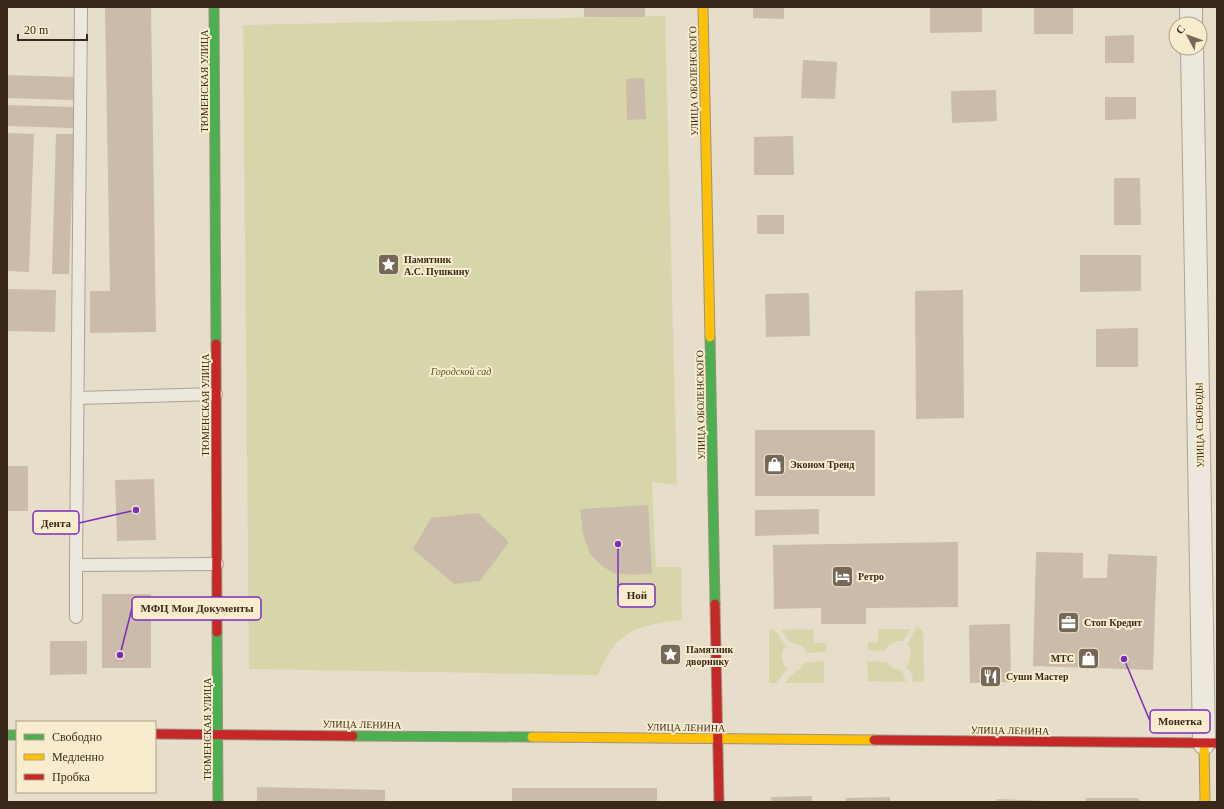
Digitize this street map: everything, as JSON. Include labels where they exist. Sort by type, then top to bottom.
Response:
[{"type":"street","name":"ТЮМЕНСКАЯ УЛИЦА","points":[[214,7],[218,802]]},
{"type":"street","name":"УЛИЦА ОБОЛЕНСКОГО","points":[[703,7],[720,802]]},
{"type":"street","name":"УЛИЦА СВОБОДЫ","points":[[1192,56],[1211,743],[1205,802]]},
{"type":"street","name":"УЛИЦА ЛЕНИНА","points":[[156,734],[218,733],[1211,743]]},
{"type":"lane","points":[[76,617],[81,7]]},
{"type":"lane","points":[[78,398],[216,394]]},
{"type":"lane","points":[[76,565],[217,564]]},
{"type":"green space","name":"Городской сад","points":[[665,16],[677,485],[652,482],[656,567],[681,567],[682,620],[653,624],[630,632],[613,648],[598,675],[249,669],[243,25]]},
{"type":"green space","points":[[917,626],[923,631],[924,682],[913,681],[912,674],[906,667],[910,660],[910,647],[907,645]]},
{"type":"green space","points":[[769,629],[775,630],[786,646],[782,652],[782,658],[787,669],[776,683],[769,683]]},
{"type":"green space","points":[[813,629],[814,643],[826,643],[826,652],[808,653],[802,646],[790,642],[781,630]]},
{"type":"green space","points":[[878,629],[910,629],[903,641],[892,643],[884,651],[868,650],[868,643],[878,642]]},
{"type":"green space","points":[[824,661],[824,683],[785,683],[790,676],[805,663]]},
{"type":"green space","points":[[867,661],[886,662],[893,668],[902,671],[906,682],[868,681]]},
{"type":"building","points":[[105,7],[151,7],[156,332],[90,333],[90,291],[110,291]]},
{"type":"building","points":[[584,7],[645,7],[645,17],[584,17]]},
{"type":"building","points":[[753,7],[784,7],[784,19],[753,18]]},
{"type":"building","points":[[930,7],[982,7],[982,32],[930,33]]},
{"type":"building","points":[[1034,7],[1073,7],[1073,34],[1034,34]]},
{"type":"building","points":[[1134,35],[1134,63],[1105,63],[1105,36]]},
{"type":"building","points":[[803,60],[837,62],[835,99],[801,98]]},
{"type":"building","points":[[7,75],[74,77],[73,100],[7,98]]},
{"type":"building","points":[[644,78],[646,119],[627,120],[626,79]]},
{"type":"building","points":[[996,90],[997,121],[952,123],[951,91]]},
{"type":"building","points":[[1105,97],[1136,97],[1136,119],[1105,120]]},
{"type":"building","points":[[7,105],[74,107],[73,128],[7,126]]},
{"type":"building","points":[[7,133],[34,134],[29,272],[7,271]]},
{"type":"building","points":[[56,134],[74,134],[69,274],[52,274]]},
{"type":"building","points":[[793,136],[794,175],[754,175],[754,137]]},
{"type":"building","points":[[1114,178],[1140,178],[1141,225],[1114,225]]},
{"type":"building","points":[[757,215],[784,215],[784,234],[757,234]]},
{"type":"building","points":[[1080,255],[1141,255],[1141,291],[1080,292]]},
{"type":"building","points":[[7,289],[56,290],[55,332],[7,331]]},
{"type":"building","points":[[963,290],[964,418],[916,419],[915,291]]},
{"type":"building","points":[[809,293],[810,336],[766,337],[765,294]]},
{"type":"building","points":[[1138,328],[1138,367],[1096,367],[1096,329]]},
{"type":"building","points":[[755,430],[875,430],[875,496],[755,496]]},
{"type":"building","points":[[7,466],[28,466],[28,511],[7,511]]},
{"type":"building","points":[[154,479],[156,540],[117,541],[115,480]]},
{"type":"building","points":[[648,505],[652,573],[633,575],[614,573],[602,566],[590,554],[583,534],[580,509]]},
{"type":"building","points":[[819,509],[819,534],[755,536],[755,510]]},
{"type":"building","points":[[478,513],[509,542],[480,581],[454,584],[413,549],[431,518]]},
{"type":"building","name":"Ретро","points":[[958,542],[958,607],[866,608],[866,624],[821,624],[821,608],[774,609],[773,545]]},
{"type":"building","points":[[1036,552],[1083,553],[1083,578],[1107,578],[1108,554],[1157,556],[1153,670],[1033,666]]},
{"type":"building","points":[[102,594],[151,594],[151,668],[102,668]]},
{"type":"building","points":[[1010,624],[1011,682],[970,683],[969,625]]},
{"type":"building","points":[[50,641],[87,641],[87,674],[50,675]]},
{"type":"building","points":[[257,787],[385,790],[385,802],[257,802]]},
{"type":"building","points":[[512,788],[657,788],[657,802],[512,802]]},
{"type":"building","points":[[812,796],[812,802],[771,802],[771,797]]},
{"type":"building","points":[[890,797],[890,802],[846,802],[846,798]]},
{"type":"building","points":[[1086,798],[1137,798],[1142,802],[1086,802]]},
{"type":"building","points":[[997,799],[1047,801],[1047,802],[997,802]]},
{"type":"traffic: fast","points":[[214,7],[216,344]]},
{"type":"traffic: fast","points":[[710,337],[715,604]]},
{"type":"traffic: fast","points":[[217,632],[218,802]]},
{"type":"traffic: fast","points":[[7,735],[16,735]]},
{"type":"traffic: fast","points":[[353,736],[532,737]]},
{"type":"traffic: slow","points":[[703,7],[710,337]]},
{"type":"traffic: slow","points":[[532,737],[874,740]]},
{"type":"traffic: slow","points":[[1204,743],[1205,802]]},
{"type":"traffic: jam","points":[[216,344],[217,632]]},
{"type":"traffic: jam","points":[[715,604],[719,802]]},
{"type":"traffic: jam","points":[[156,734],[353,736]]},
{"type":"traffic: jam","points":[[874,740],[1217,743]]},
{"type":"place","name":"Памятник А.С. Пушкину","points":[[388,265]]},
{"type":"place","name":"Эконом Тренд","points":[[774,464]]},
{"type":"place","name":"Дента","points":[[136,510]]},
{"type":"place","name":"Ной","points":[[618,544]]},
{"type":"place","name":"Ретро","points":[[842,576]]},
{"type":"place","name":"Стоп Кредит","points":[[1068,622]]},
{"type":"place","name":"МФЦ Мои Документы","points":[[120,655]]},
{"type":"place","name":"Памятник дворнику","points":[[671,655]]},
{"type":"place","name":"МТС","points":[[1089,658]]},
{"type":"place","name":"Монетка","points":[[1124,659]]},
{"type":"place","name":"Суши Мастер","points":[[990,676]]}]
